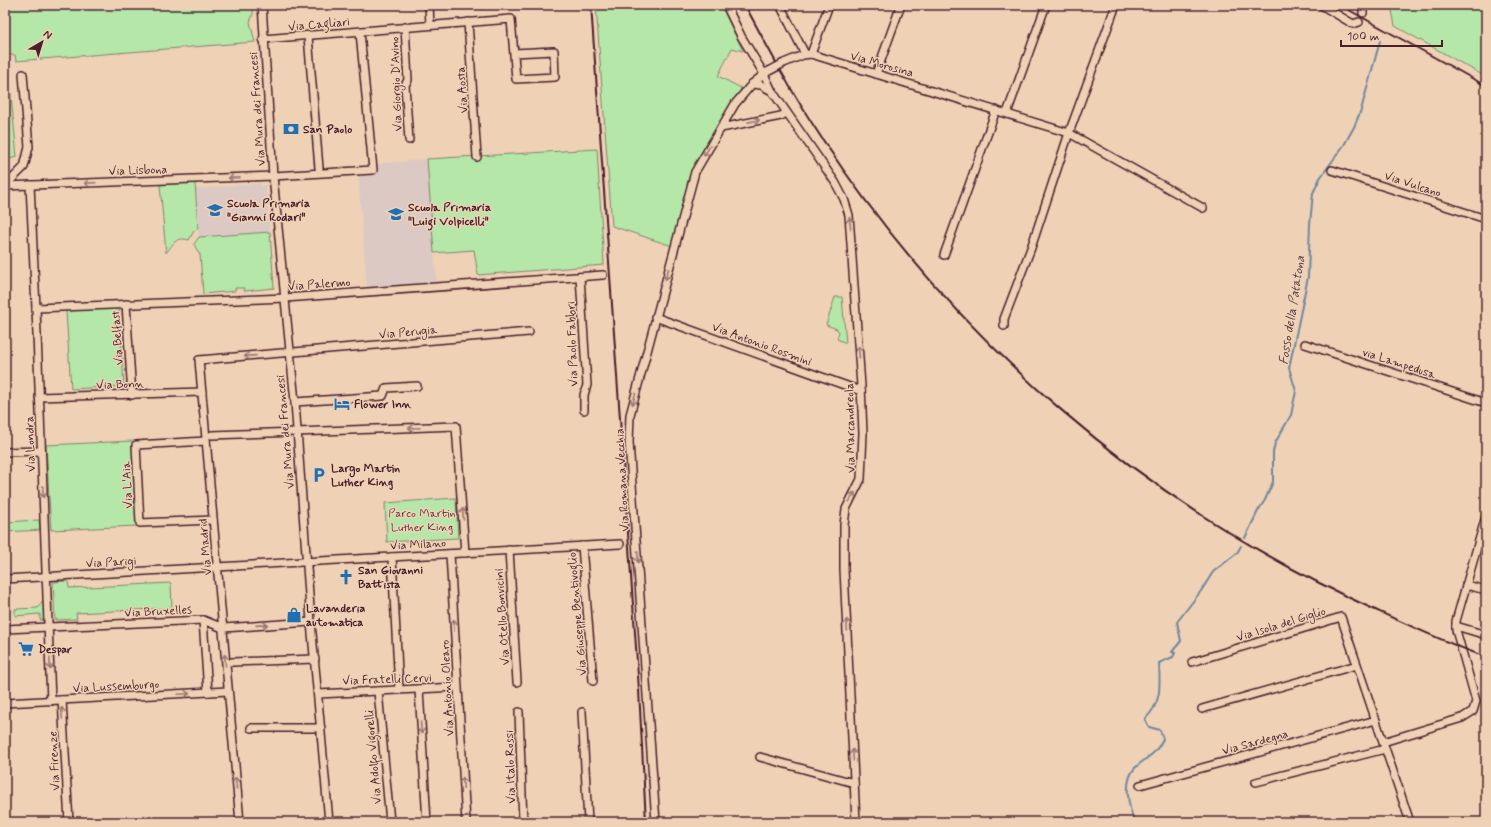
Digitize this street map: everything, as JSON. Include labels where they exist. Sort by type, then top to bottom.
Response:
[{"type":"street","name":"Via Mura dei Francesi","points":[[257,5],[263,39]]},
{"type":"street","name":"Via Mura dei Francesi","points":[[262,5],[273,176],[289,353],[295,402],[306,562],[329,822]]},
{"type":"street","points":[[429,5],[430,25]]},
{"type":"street","name":"Via Marcandreola","points":[[726,5],[747,48],[767,73],[772,91],[833,179],[846,206],[851,230],[862,391],[862,472],[858,488],[846,509],[844,525],[844,569],[856,822]]},
{"type":"street","points":[[780,5],[808,54]]},
{"type":"street","points":[[767,73],[784,63],[808,54],[829,5]]},
{"type":"street","points":[[876,74],[901,5]]},
{"type":"street","points":[[1007,113],[1046,5]]},
{"type":"street","points":[[1004,326],[1004,319],[1031,248],[1069,133],[1116,5]]},
{"type":"street","points":[[1321,5],[1353,24],[1359,22]]},
{"type":"street","points":[[1363,5],[1363,13]]},
{"type":"street","name":"Via Cagliari","points":[[263,39],[511,19],[516,79],[555,77],[554,51],[514,53]]},
{"type":"street","name":"Via Aosta","points":[[468,22],[477,157]]},
{"type":"street","name":"Via Giorgio D'Avino","points":[[405,27],[408,80],[405,85],[409,140]]},
{"type":"street","name":"Via Lisbona","points":[[5,186],[273,176],[373,170],[360,32]]},
{"type":"street","points":[[308,36],[319,168]]},
{"type":"street","name":"Via Morosina","points":[[808,54],[1069,133],[1203,208]]},
{"type":"street","name":"Via Romana Vecchia","points":[[656,822],[629,432],[631,407],[695,172],[735,104],[752,84],[767,73]]},
{"type":"street","points":[[5,186],[24,167],[29,147],[23,74]]},
{"type":"street","points":[[752,84],[761,85],[772,91]]},
{"type":"street","points":[[944,255],[996,110]]},
{"type":"street","points":[[721,128],[781,116],[786,113]]},
{"type":"street","name":"Via Vulcano","points":[[1332,170],[1486,219]]},
{"type":"street","name":"Via Londra","points":[[30,185],[52,701]]},
{"type":"street","name":"Via Palermo","points":[[36,308],[285,298],[603,275]]},
{"type":"street","name":"Via Paolo Fabbri","points":[[580,277],[587,385],[584,395],[584,410]]},
{"type":"street","name":"Via Belfast","points":[[126,304],[132,395]]},
{"type":"street","name":"Via Antonio Rosmini","points":[[655,317],[862,391]]},
{"type":"street","name":"Via Perugia","points":[[289,353],[529,332]]},
{"type":"street","name":"via Lampedusa","points":[[1305,344],[1486,403]]},
{"type":"street","name":"Via Madrid","points":[[240,822],[199,360],[289,353]]},
{"type":"street","points":[[295,402],[383,396],[386,388],[417,386]]},
{"type":"street","name":"Via Bonn","points":[[39,397],[202,392]]},
{"type":"street","points":[[212,435],[456,426],[465,553]]},
{"type":"street","name":"Via L'Aia","points":[[206,441],[136,445],[140,523],[213,520]]},
{"type":"street","points":[[5,452],[41,451]]},
{"type":"street","points":[[1256,782],[1384,746],[1469,715],[1474,709],[1476,701],[1473,684],[1456,626],[1486,516]]},
{"type":"street","name":"Via Milano","points":[[218,567],[620,544]]},
{"type":"street","name":"Via Giuseppe Bentivoglio","points":[[582,546],[593,681]]},
{"type":"street","name":"Via Otello Bonvicini","points":[[509,550],[517,682]]},
{"type":"street","name":"Via Antonio Olearo","points":[[450,554],[466,822]]},
{"type":"street","points":[[392,557],[399,690]]},
{"type":"street","name":"Via Parigi","points":[[5,579],[218,567]]},
{"type":"street","points":[[1466,585],[1486,590]]},
{"type":"street","name":"Via Isola del Giglio","points":[[1192,662],[1341,617],[1410,822]]},
{"type":"street","points":[[203,620],[208,692]]},
{"type":"street","name":"Via Bruxelles","points":[[5,629],[203,620],[223,628],[311,622]]},
{"type":"street","points":[[1456,626],[1486,635]]},
{"type":"street","points":[[232,662],[315,659]]},
{"type":"street","points":[[1202,709],[1357,665]]},
{"type":"street","name":"Via Fratelli Cervi","points":[[318,694],[457,688]]},
{"type":"street","points":[[419,689],[427,822]]},
{"type":"street","name":"Via Lussemburgo","points":[[5,703],[228,691]]},
{"type":"street","name":"Via Adolfo Vigorelli","points":[[378,691],[390,822]]},
{"type":"street","name":"Via Firenze","points":[[62,700],[69,822]]},
{"type":"street","name":"Via Italo Rossi","points":[[519,712],[523,822]]},
{"type":"street","points":[[582,712],[588,822]]},
{"type":"street","name":"Via Sardegna","points":[[1140,785],[1376,720]]},
{"type":"street","points":[[251,728],[321,728]]},
{"type":"street","points":[[760,757],[854,783]]},
{"type":"shaded area","name":"Scuola Primaria \"Luigi Volpicelli\"","points":[[427,159],[437,285],[434,283],[367,290],[358,175],[377,174],[376,164]]},
{"type":"shaded area","name":"Scuola Primaria \"Gianni Rodari\"","points":[[195,182],[195,189],[261,183],[261,186],[266,185],[270,232],[199,237],[198,229],[194,231],[189,240],[180,239],[172,243],[166,253],[160,185]]},
{"type":"green space","points":[[5,5],[253,5],[253,14],[250,22],[255,42],[16,61],[15,55],[5,55]]},
{"type":"green space","points":[[596,5],[721,5],[743,51],[732,48],[718,76],[741,88],[738,101],[695,172],[675,247],[612,226]]},
{"type":"green space","points":[[1391,5],[1486,5],[1486,77],[1395,26]]},
{"type":"green space","points":[[5,63],[8,65],[17,157],[5,160]]},
{"type":"green space","points":[[597,149],[604,265],[478,275],[474,250],[434,253],[427,159]]},
{"type":"green space","points":[[195,182],[198,229],[194,231],[189,240],[177,240],[166,253],[160,185]]},
{"type":"green space","points":[[270,232],[274,288],[244,291],[244,288],[235,288],[235,291],[203,294],[200,254],[194,244],[199,237]]},
{"type":"green space","points":[[835,297],[842,297],[846,343],[837,339],[839,332],[837,329],[826,325]]},
{"type":"green space","points":[[119,308],[124,386],[71,389],[66,311]]},
{"type":"green space","points":[[133,441],[137,526],[51,530],[46,445]]},
{"type":"green space","name":"Parco Martin Luther King","points":[[456,498],[458,538],[387,542],[385,503]]},
{"type":"green space","points":[[39,520],[40,530],[5,532],[5,522]]},
{"type":"green space","points":[[68,581],[69,588],[171,583],[172,608],[76,613],[77,619],[55,620],[53,582]]},
{"type":"green space","points":[[43,600],[44,620],[40,620],[40,614],[15,616],[15,609],[38,608]]},
{"type":"waterway","name":"Fosso della Patatona","points":[[1245,538],[1273,482],[1273,452],[1275,443],[1291,415],[1296,391],[1289,368],[1308,277],[1313,193],[1320,178],[1344,145],[1354,127],[1361,110],[1380,41]]},
{"type":"waterway","name":"Fosso della Patatona","points":[[1135,822],[1130,809],[1128,794],[1131,773],[1154,753],[1163,739],[1160,730],[1149,727],[1145,719],[1151,713],[1159,694],[1159,663],[1173,657],[1175,653],[1172,652],[1181,641],[1177,622],[1201,591],[1213,572],[1237,553],[1241,546]]},
{"type":"railway","points":[[591,5],[639,690],[646,822]]},
{"type":"railway","points":[[745,5],[801,105],[821,137],[874,212],[932,283],[995,349],[1062,411],[1133,468],[1208,519],[1287,566],[1369,607],[1442,640],[1486,657]]},
{"type":"railway","points":[[1340,5],[1486,86]]},
{"type":"place","name":"San Paolo","points":[[291,129]]},
{"type":"place","name":"Scuola Primaria \"Gianni Rodari\"","points":[[215,210]]},
{"type":"place","name":"Scuola Primaria \"Luigi Volpicelli\"","points":[[396,214]]},
{"type":"place","name":"Flower Inn","points":[[342,404]]},
{"type":"place","name":"Largo Martin Luther King","points":[[319,475]]},
{"type":"place","name":"San Giovanni Battista","points":[[346,577]]},
{"type":"place","name":"Lavanderia automatica","points":[[294,615]]},
{"type":"place","name":"Despar","points":[[26,649]]}]
